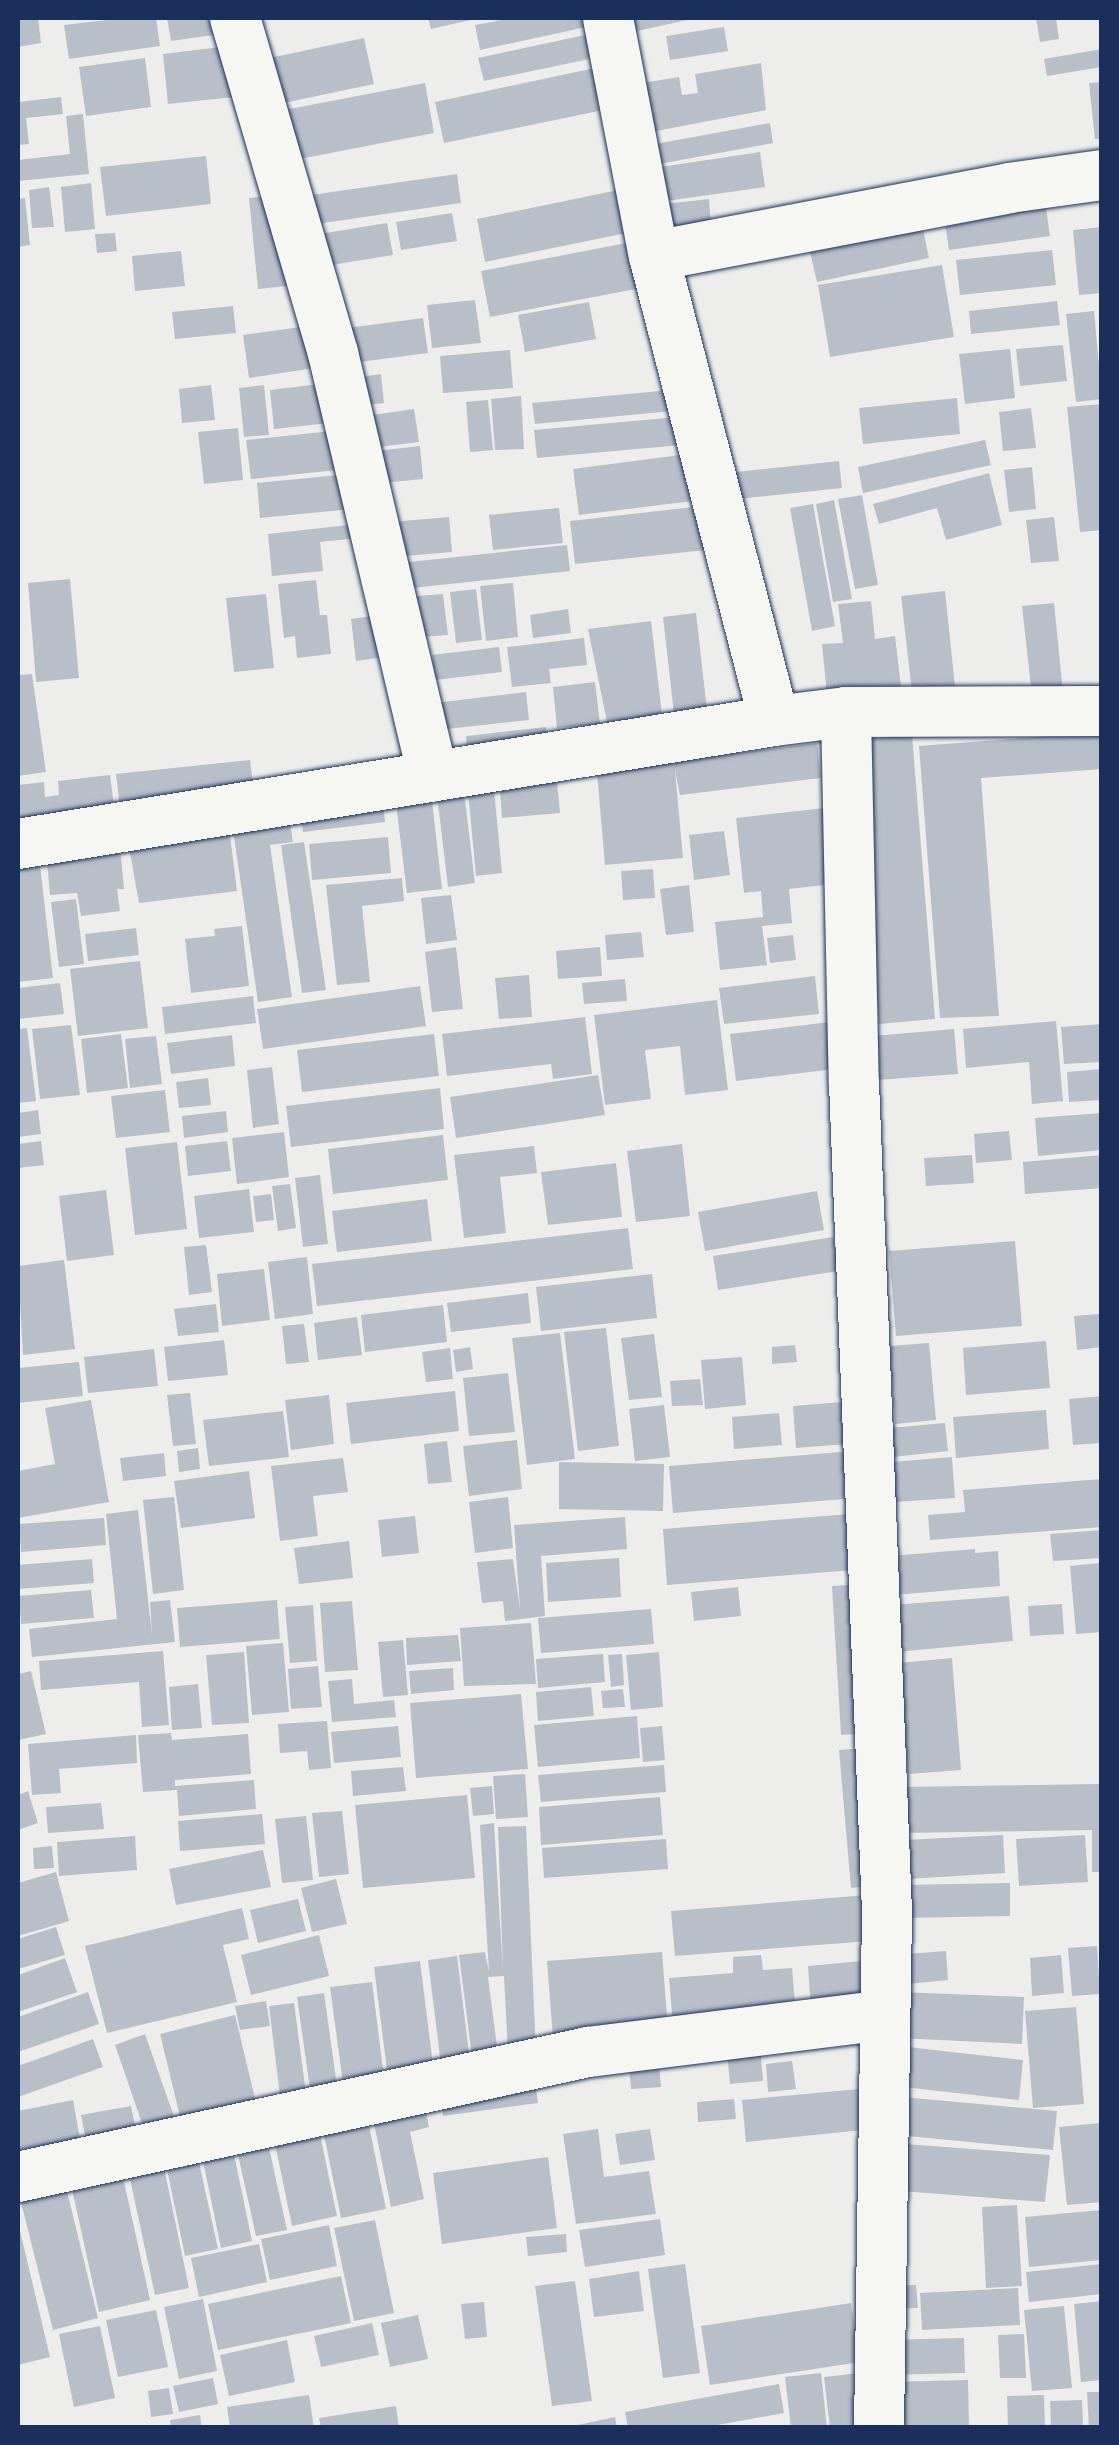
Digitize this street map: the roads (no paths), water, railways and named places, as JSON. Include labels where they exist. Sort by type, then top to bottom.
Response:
[{"type":"street","points":[[234,18],[334,353],[433,776]]},
{"type":"street","points":[[608,18],[654,256],[774,721]]},
{"type":"street","points":[[654,256],[1010,188],[1102,175]]},
{"type":"street","points":[[18,844],[846,712],[1102,711]]},
{"type":"street","points":[[846,712],[854,1083],[887,1912],[879,2428]]},
{"type":"street","points":[[18,2177],[588,2052],[885,2015]]}]
